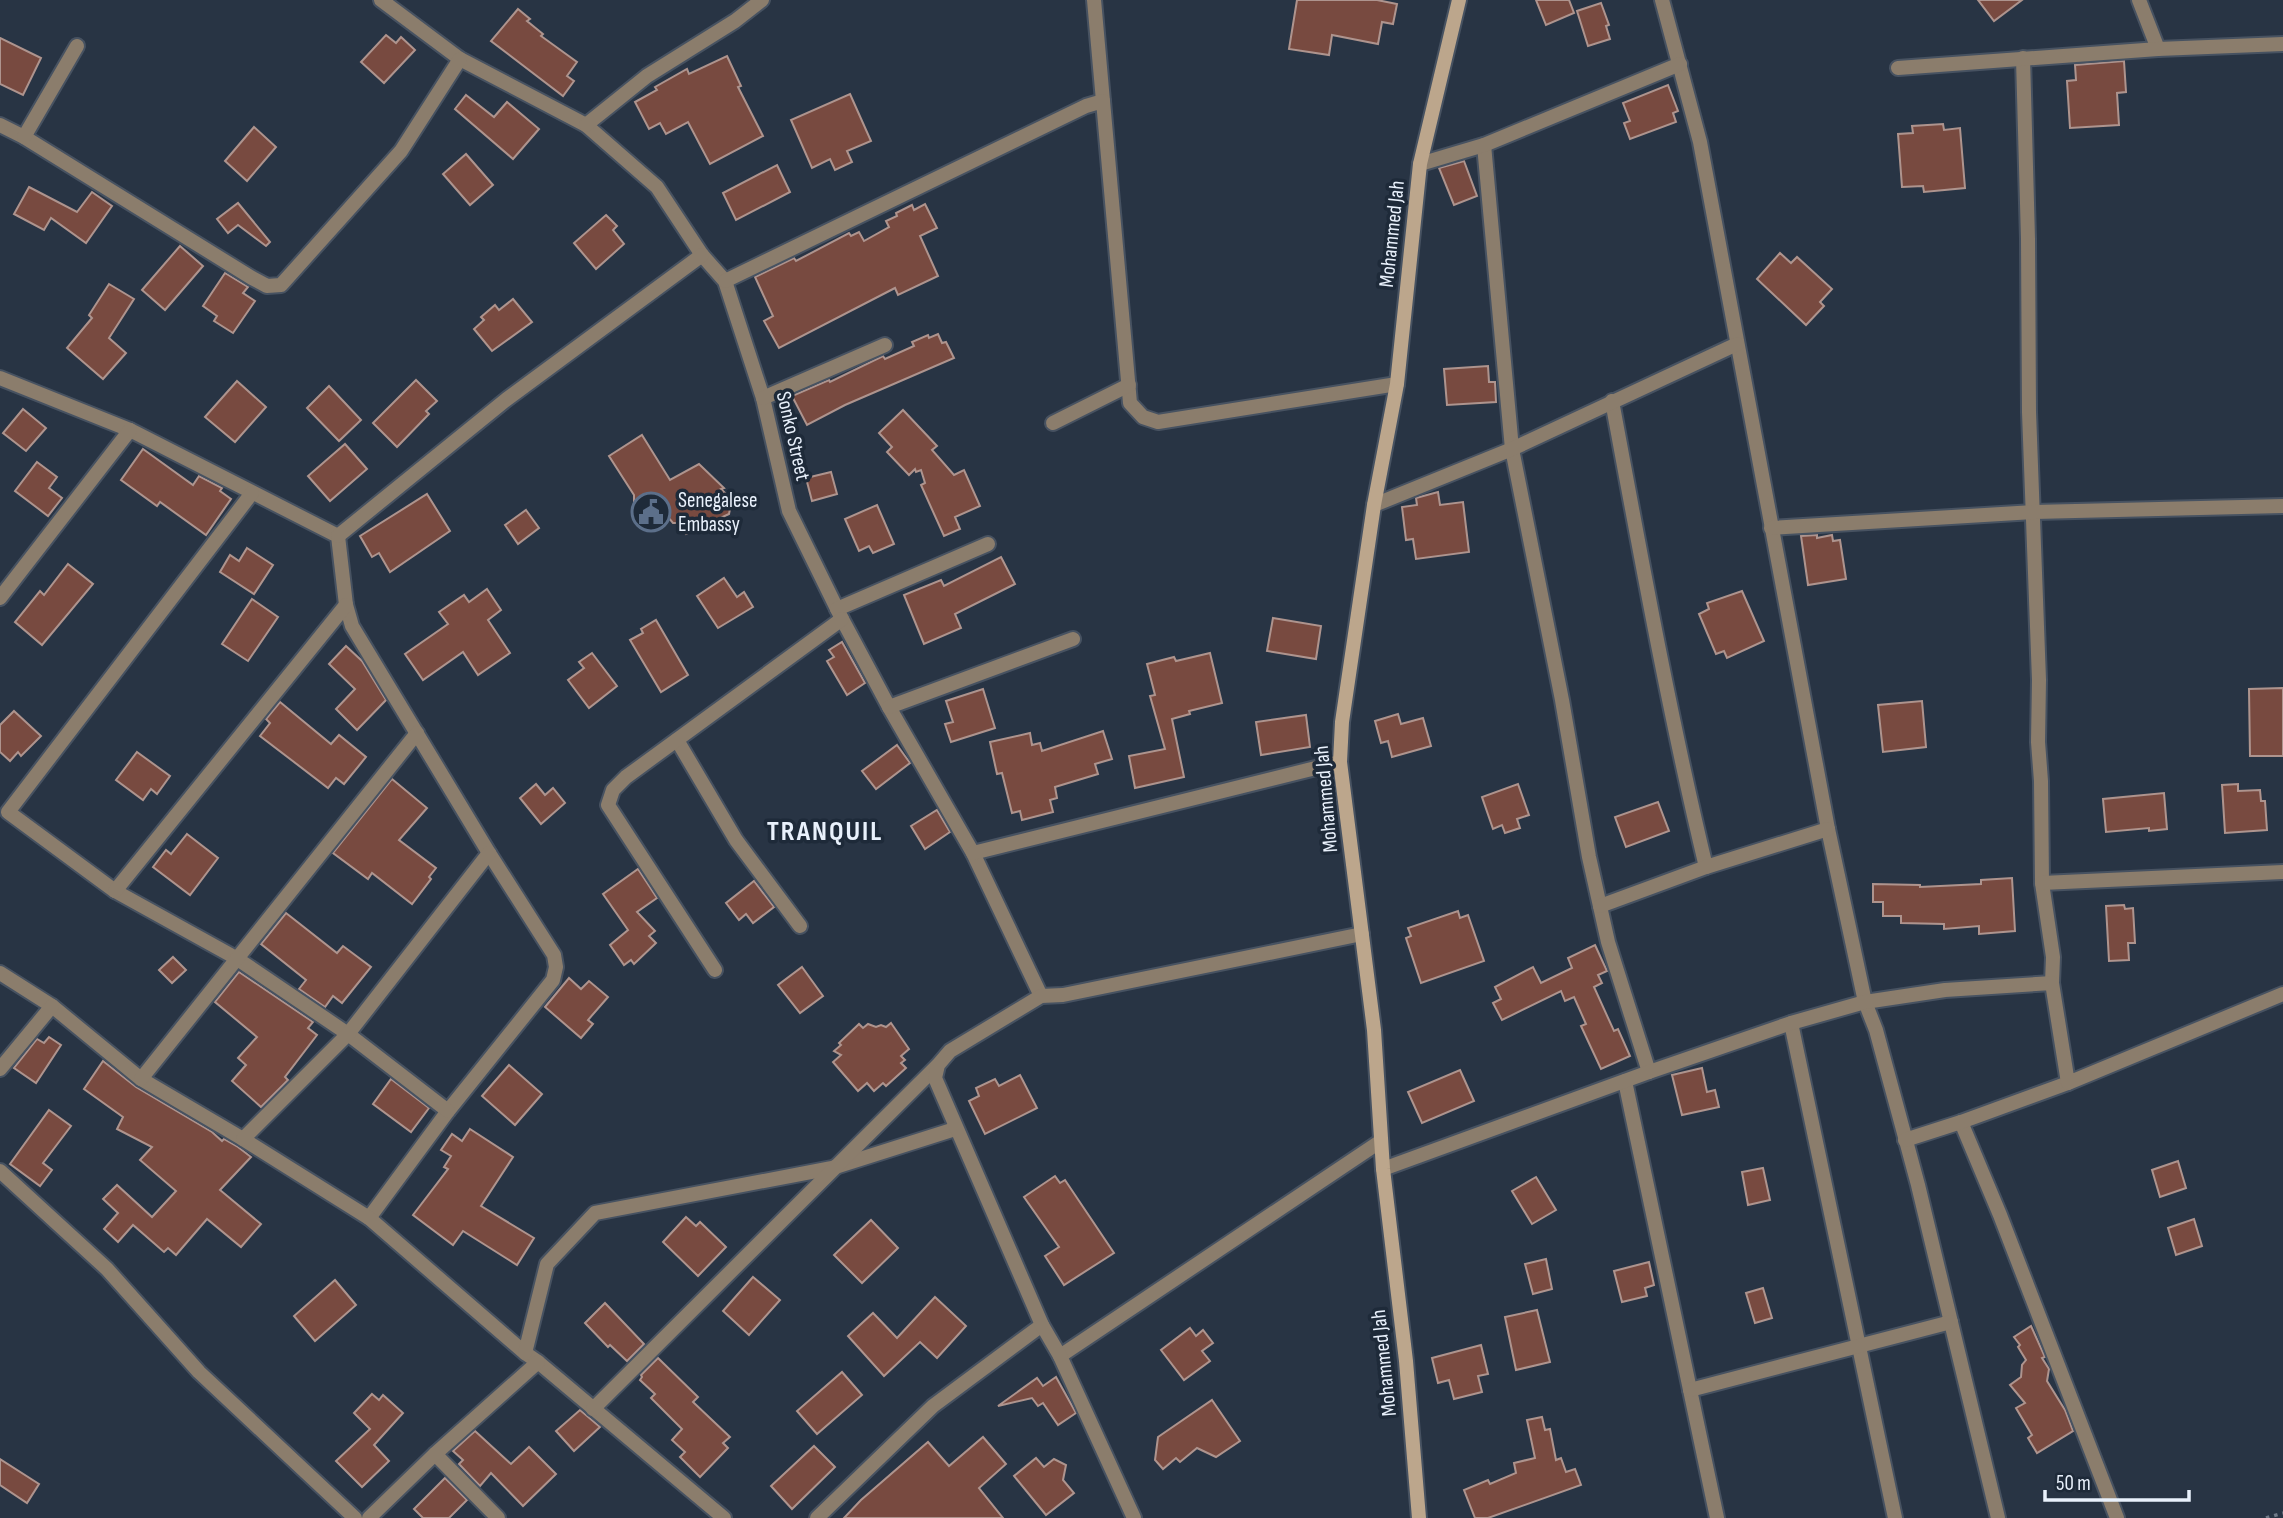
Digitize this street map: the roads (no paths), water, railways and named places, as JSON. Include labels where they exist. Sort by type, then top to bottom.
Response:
[{"type":"street","name":"Sonko Street","points":[[381,0],[460,59],[586,125],[657,187],[702,255],[725,281],[763,398],[789,511],[839,615],[974,853],[1041,996]]},
{"type":"street","points":[[586,125],[648,76],[762,0]]},
{"type":"street","points":[[1094,0],[1130,404],[1143,417],[1158,422],[1397,384]]},
{"type":"street","name":"Mohammed Jah","points":[[1419,1518],[1406,1361],[1383,1168],[1374,1030],[1340,762],[1342,722],[1374,505],[1397,384],[1420,164],[1459,0]]},
{"type":"street","points":[[1662,0],[1700,142],[1828,829],[1866,1002],[1905,1140],[1997,1518]]},
{"type":"street","points":[[2139,0],[2158,49]]},
{"type":"street","points":[[1898,68],[2158,49],[2283,44]]},
{"type":"street","points":[[24,137],[77,46]]},
{"type":"street","points":[[2023,58],[2029,412],[2039,680],[2042,883],[2053,957],[2052,983],[2068,1083]]},
{"type":"street","points":[[0,125],[24,137],[252,278],[267,286],[281,285],[401,151],[460,59]]},
{"type":"street","points":[[1420,164],[1484,145],[1680,64]]},
{"type":"street","points":[[725,281],[1086,106],[1103,101]]},
{"type":"street","points":[[1484,145],[1512,449],[1562,700],[1589,857],[1608,942],[1649,1072]]},
{"type":"street","points":[[338,536],[507,399],[702,255]]},
{"type":"street","points":[[1374,505],[1512,449],[1737,344]]},
{"type":"street","points":[[763,398],[885,345]]},
{"type":"street","points":[[0,379],[130,430],[338,536]]},
{"type":"street","points":[[1053,423],[1129,385]]},
{"type":"street","points":[[1612,401],[1681,763],[1706,867]]},
{"type":"street","points":[[0,598],[130,430]]},
{"type":"street","points":[[252,493],[4,808],[115,891],[236,958],[348,1034],[448,1111]]},
{"type":"street","points":[[1771,528],[2034,512],[2283,506]]},
{"type":"street","points":[[338,536],[346,606],[352,626],[554,955],[556,967],[553,979],[448,1111],[369,1219]]},
{"type":"street","points":[[715,970],[608,805],[613,790],[626,777],[839,615],[988,544]]},
{"type":"street","points":[[115,891],[346,606]]},
{"type":"street","points":[[889,707],[1073,639]]},
{"type":"street","points":[[141,1079],[417,733]]},
{"type":"street","points":[[677,740],[736,841],[800,926]]},
{"type":"street","points":[[974,853],[1340,762]]},
{"type":"street","points":[[1600,906],[1706,867],[1828,829]]},
{"type":"street","points":[[243,1139],[348,1034],[489,853]]},
{"type":"street","points":[[2042,883],[2283,873]]},
{"type":"street","points":[[593,1409],[950,1051],[1041,996],[1063,995],[1362,934]]},
{"type":"street","points":[[0,973],[52,1006],[141,1079],[243,1139],[369,1219],[724,1518]]},
{"type":"street","points":[[1383,1168],[1625,1080],[1791,1023],[1866,1002],[1945,990],[2052,983]]},
{"type":"street","points":[[1905,1140],[2068,1083],[2283,994]]},
{"type":"street","points":[[0,1069],[52,1006]]},
{"type":"street","points":[[1791,1023],[1895,1518]]},
{"type":"street","points":[[938,1065],[935,1078],[955,1129],[1042,1325],[1060,1356],[1134,1518]]},
{"type":"street","points":[[1625,1080],[1717,1518]]},
{"type":"street","points":[[1961,1122],[2000,1215],[2117,1518]]},
{"type":"street","points":[[525,1353],[547,1264],[595,1213],[836,1166],[955,1129]]},
{"type":"street","points":[[1060,1356],[1381,1141]]},
{"type":"street","points":[[0,1171],[107,1269],[199,1371],[355,1518]]},
{"type":"street","points":[[1690,1390],[1951,1322]]},
{"type":"street","points":[[817,1518],[933,1406],[1042,1325]]},
{"type":"street","points":[[369,1518],[435,1454],[538,1362]]},
{"type":"street","points":[[435,1454],[498,1518]]},
{"type":"place","name":"Senegalese Embassy","points":[[651,512]]},
{"type":"district","name":"TRANQUIL","points":[[825,831]]}]
